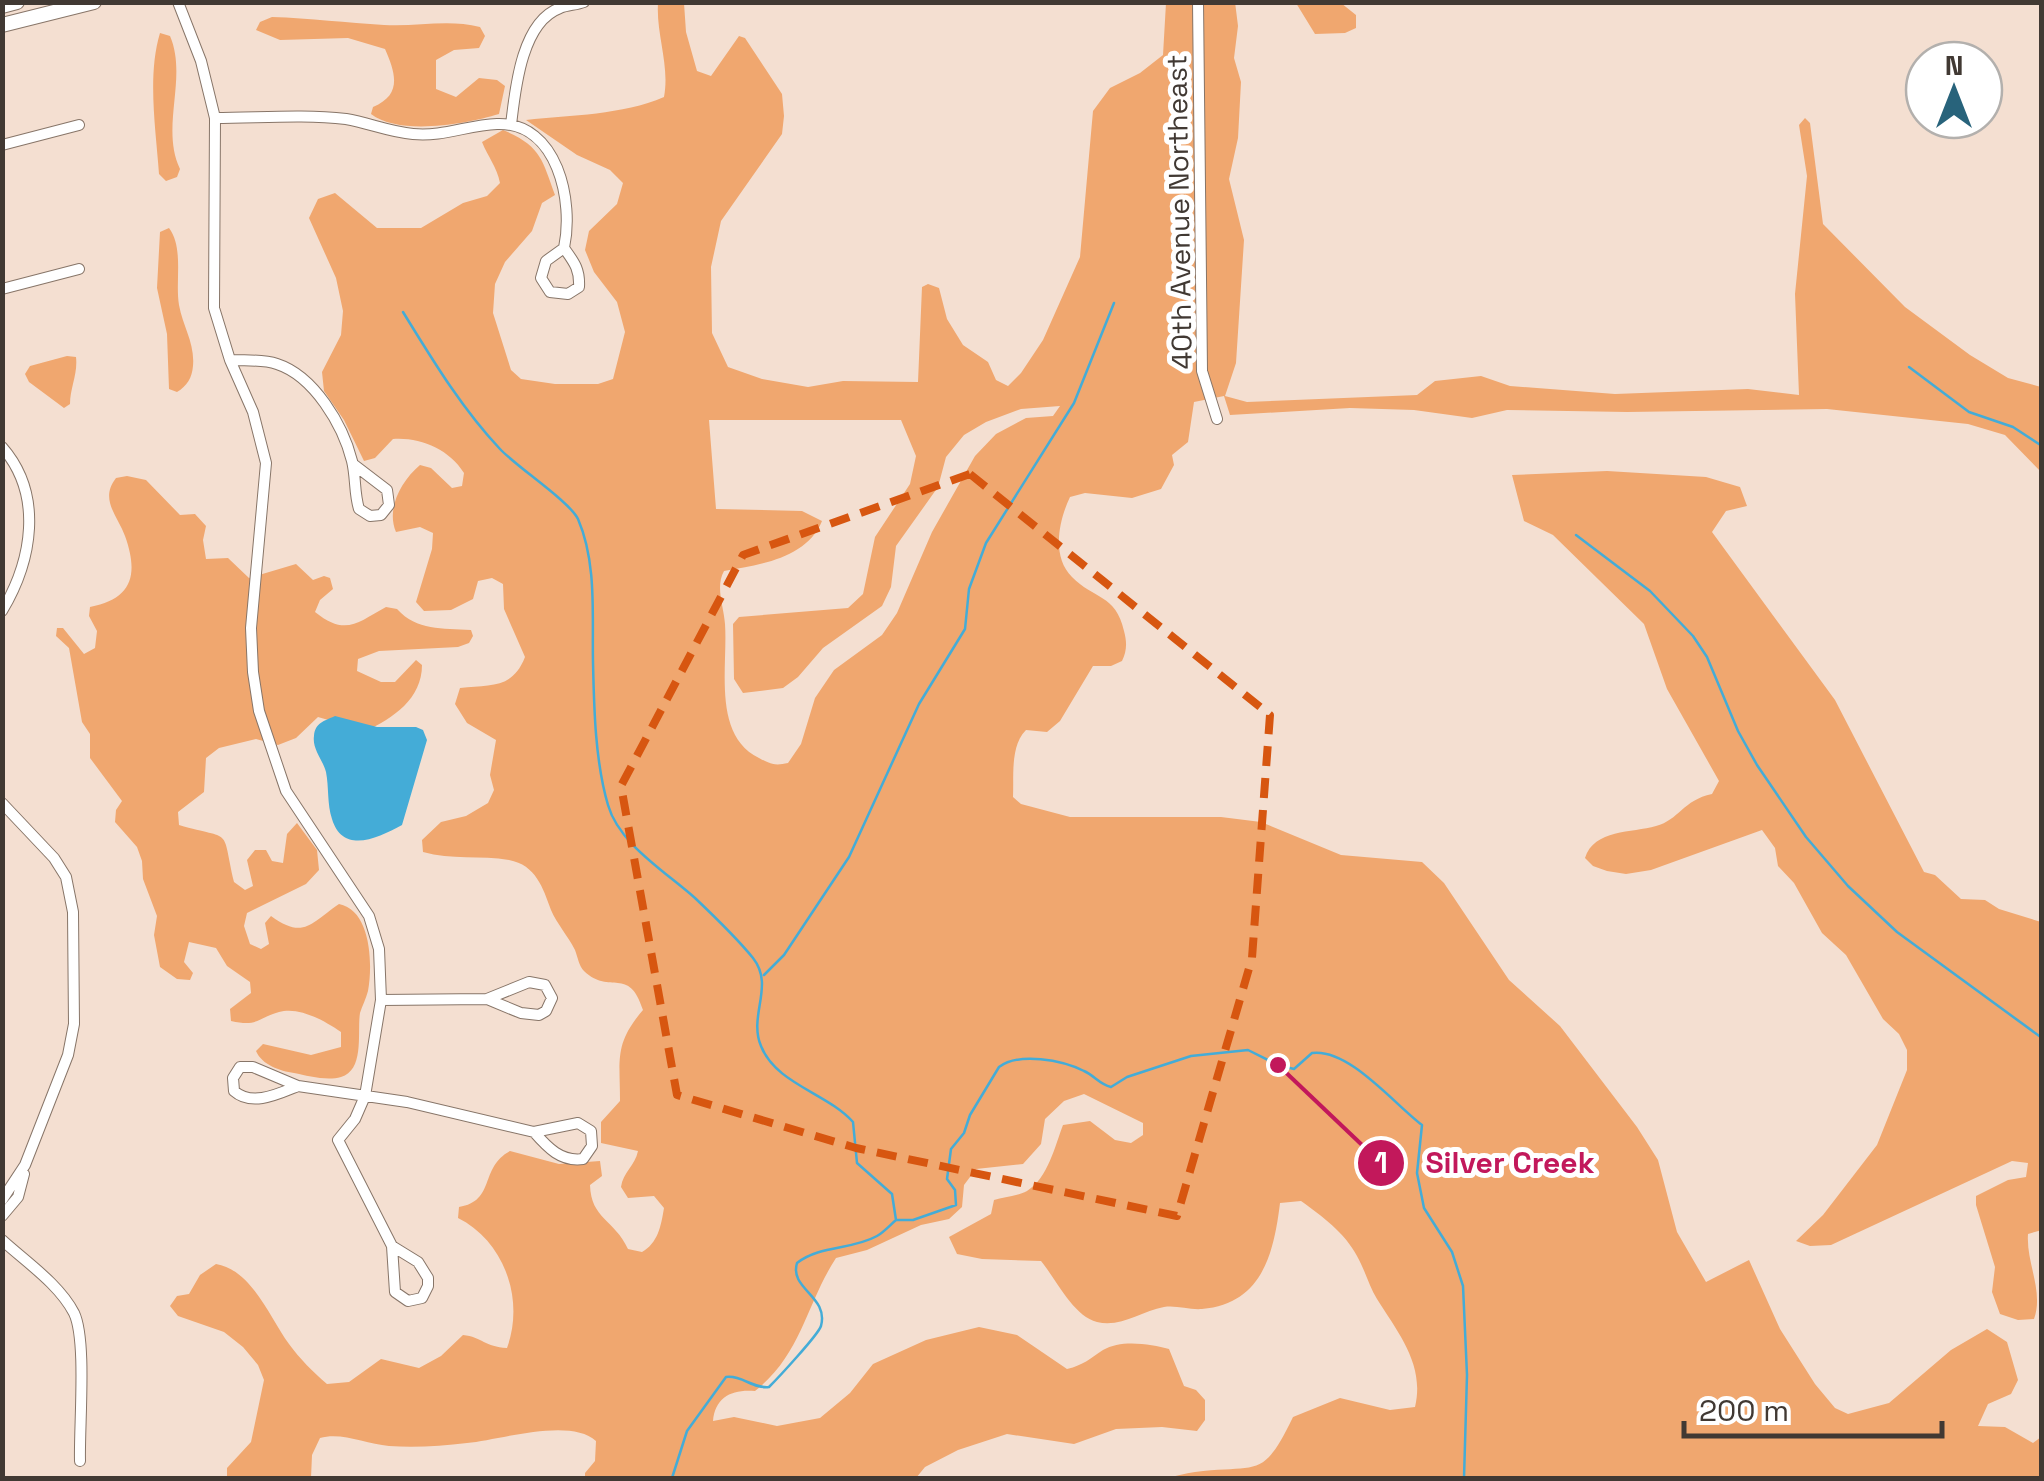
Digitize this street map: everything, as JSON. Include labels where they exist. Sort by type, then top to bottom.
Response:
[{"type":"main road","points":[[2,6],[16,2]]},
{"type":"main road","points":[[2,26],[94,2]]},
{"type":"street","points":[[178,2],[201,60],[216,118],[214,308],[230,360],[253,412],[266,463],[251,628],[260,711],[286,791],[370,916],[379,949],[381,1000],[365,1096],[355,1120],[338,1140],[392,1246],[396,1292],[408,1302],[422,1298],[428,1286],[423,1268],[392,1246]]},
{"type":"street","points":[[511,125],[522,58],[530,40],[557,5],[584,2]]},
{"type":"street","name":"40th Avenue Northeast","points":[[1198,2],[1202,372],[1218,419]]},
{"type":"street","points":[[216,118],[334,118],[419,135],[511,125],[526,132],[552,156],[568,217],[564,248],[578,268],[579,287],[568,294],[550,292],[540,278],[546,262],[564,248]]},
{"type":"street","points":[[2,144],[79,126]]},
{"type":"street","points":[[2,288],[78,269]]},
{"type":"street","points":[[230,360],[280,364],[312,386],[332,417],[353,464],[359,508],[370,516],[381,515],[389,505],[387,490],[353,464]]},
{"type":"street","points":[[2,447],[25,489],[30,530],[19,579],[2,611]]},
{"type":"street","points":[[2,803],[62,869],[69,886],[73,912],[74,1024],[70,1046],[25,1165],[18,1197],[2,1216]]},
{"type":"street","points":[[381,1000],[488,999],[531,1015],[546,1011],[552,998],[545,985],[530,982],[488,999]]},
{"type":"street","points":[[298,1086],[267,1097],[248,1098],[234,1091],[233,1078],[240,1068],[253,1066],[298,1086],[406,1102],[534,1132],[570,1123],[586,1126],[592,1138],[590,1154],[576,1160],[559,1156],[534,1132]]},
{"type":"street","points":[[2,1200],[25,1165]]},
{"type":"street","points":[[2,1240],[56,1290],[76,1316],[80,1337],[80,1461]]},
{"type":"highlighted area","points":[[970,474],[1270,715],[1252,958],[1177,1216],[856,1148],[677,1095],[621,786],[743,555]]},
{"type":"shaded area","points":[[1235,2],[1238,26],[1234,58],[1241,82],[1238,138],[1229,179],[1244,240],[1236,363],[1225,396],[1247,402],[1417,395],[1435,381],[1481,376],[1510,386],[1615,394],[1748,389],[1799,395],[1795,294],[1807,176],[1799,125],[1805,118],[1810,123],[1823,224],[1905,307],[2008,378],[2041,387],[2041,472],[2005,435],[1968,424],[1827,409],[1507,410],[1472,418],[1414,410],[1350,408],[1230,415],[1224,396],[1194,402],[1188,442],[1172,455],[1174,465],[1161,489],[1132,498],[1085,493],[1070,497],[1060,527],[1061,559],[1072,577],[1115,610],[1124,631],[1126,650],[1122,661],[1111,666],[1093,666],[1060,721],[1047,732],[1026,730],[1017,744],[1013,797],[1021,804],[1070,817],[1221,817],[1261,822],[1341,855],[1422,862],[1444,883],[1509,980],[1560,1026],[1637,1127],[1658,1160],[1677,1232],[1706,1282],[1749,1260],[1780,1329],[1815,1384],[1835,1408],[1848,1414],[1889,1403],[1951,1350],[1987,1329],[2007,1342],[2018,1380],[2011,1394],[1988,1404],[1978,1426],[2005,1427],[2033,1443],[2041,1437],[2041,1478],[1164,1478],[1256,1466],[1274,1451],[1293,1417],[1340,1398],[1390,1410],[1415,1407],[1416,1377],[1408,1350],[1352,1248],[1301,1201],[1280,1203],[1269,1257],[1261,1273],[1239,1297],[1202,1309],[1164,1307],[1114,1323],[1097,1322],[1080,1312],[1041,1261],[957,1254],[949,1237],[991,1214],[994,1200],[1023,1193],[1034,1185],[1050,1161],[1063,1125],[1090,1121],[1115,1140],[1131,1143],[1143,1135],[1143,1123],[1084,1094],[1064,1101],[1045,1119],[1041,1144],[1023,1164],[976,1169],[964,1185],[962,1207],[949,1219],[921,1225],[867,1250],[836,1258],[793,1345],[771,1377],[755,1391],[726,1396],[717,1406],[713,1421],[734,1417],[777,1426],[820,1418],[850,1393],[873,1364],[926,1340],[979,1327],[1017,1335],[1067,1369],[1118,1344],[1169,1349],[1184,1386],[1196,1390],[1205,1400],[1205,1420],[1197,1431],[1162,1427],[1116,1429],[1074,1444],[1007,1434],[958,1450],[925,1467],[916,1478],[585,1478],[595,1461],[596,1441],[570,1431],[418,1447],[328,1437],[320,1438],[312,1455],[311,1478],[227,1478],[227,1468],[251,1442],[264,1380],[243,1347],[224,1332],[178,1316],[170,1306],[177,1296],[189,1294],[200,1275],[216,1264],[229,1268],[250,1285],[289,1344],[327,1384],[349,1382],[381,1359],[419,1368],[441,1356],[463,1335],[507,1348],[513,1310],[506,1273],[488,1241],[458,1218],[459,1207],[478,1198],[494,1166],[510,1151],[559,1164],[600,1161],[602,1176],[590,1185],[591,1196],[628,1249],[642,1252],[652,1244],[664,1208],[654,1196],[628,1198],[621,1187],[638,1151],[601,1143],[601,1122],[620,1101],[623,1043],[643,1010],[638,996],[625,984],[602,981],[584,971],[541,886],[526,867],[509,860],[423,852],[422,840],[441,822],[466,816],[488,803],[494,790],[490,775],[496,740],[467,723],[455,704],[460,688],[507,680],[525,657],[504,609],[503,584],[492,578],[478,581],[473,599],[451,610],[424,611],[416,602],[433,533],[420,527],[396,532],[393,514],[397,496],[420,465],[431,468],[452,488],[462,486],[464,473],[442,451],[413,440],[393,439],[375,458],[364,461],[324,391],[322,372],[341,335],[343,311],[336,278],[309,218],[318,199],[335,193],[377,228],[421,228],[463,203],[487,196],[500,183],[482,142],[503,130],[516,136],[538,155],[555,195],[542,203],[532,231],[505,262],[495,284],[493,313],[511,370],[521,379],[555,384],[598,384],[613,379],[625,332],[617,302],[594,272],[585,250],[589,231],[617,204],[623,183],[610,170],[577,155],[526,120],[614,111],[664,97],[658,3],[684,3],[686,32],[697,71],[711,76],[739,36],[745,38],[782,94],[782,134],[721,221],[711,267],[712,333],[728,367],[762,379],[808,387],[843,381],[918,382],[922,287],[928,284],[939,288],[947,319],[963,345],[988,362],[996,380],[1008,386],[1043,340],[1080,257],[1093,111],[1110,88],[1140,73],[1163,55],[1166,3]],"holes":[[[1060,406],[1053,416],[1026,418],[996,434],[975,456],[932,532],[897,613],[882,635],[834,670],[815,698],[801,744],[788,763],[770,763],[744,747],[728,717],[721,577],[724,571],[767,562],[794,551],[815,534],[822,521],[802,511],[716,509],[709,420],[901,420],[916,456],[910,484],[875,537],[863,594],[848,608],[739,617],[733,624],[734,679],[743,693],[783,688],[823,648],[882,606],[891,587],[896,546],[938,487],[946,457],[964,435],[1021,409]]]},
{"type":"shaded area","points":[[1296,3],[1341,3],[1356,15],[1356,28],[1345,33],[1315,34]]},
{"type":"shaded area","points":[[272,17],[480,27],[485,36],[479,48],[454,50],[436,60],[436,89],[456,97],[479,78],[497,80],[505,86],[499,114],[434,126],[383,121],[371,114],[373,107],[389,96],[394,83],[385,49],[348,38],[280,40],[256,30],[260,22]]},
{"type":"shaded area","points":[[160,33],[170,36],[176,69],[173,136],[180,169],[177,177],[166,181],[159,174],[153,103]]},
{"type":"shaded area","points":[[169,228],[178,255],[179,305],[193,358],[190,378],[177,392],[169,389],[167,334],[157,288],[160,232]]},
{"type":"shaded area","points":[[76,357],[76,363],[70,404],[64,408],[29,382],[25,374],[30,366]]},
{"type":"shaded area","points":[[1607,471],[1706,477],[1740,487],[1747,506],[1726,511],[1712,532],[1835,700],[1924,872],[1935,875],[1961,899],[1985,900],[1999,909],[2041,922],[2042,1230],[2028,1234],[2037,1298],[2034,1319],[2018,1320],[2000,1314],[1992,1292],[1995,1267],[1976,1205],[1976,1196],[2008,1180],[2026,1177],[2028,1163],[2012,1161],[1831,1245],[1810,1246],[1796,1241],[1823,1215],[1877,1145],[1907,1070],[1907,1050],[1899,1034],[1883,1019],[1846,955],[1822,933],[1794,883],[1778,866],[1775,848],[1762,830],[1651,870],[1626,874],[1593,866],[1585,858],[1605,837],[1664,823],[1694,801],[1712,794],[1719,781],[1667,689],[1644,624],[1553,535],[1524,521],[1512,475]]},
{"type":"shaded area","points":[[116,478],[146,480],[180,515],[195,514],[206,526],[206,559],[228,558],[249,578],[296,564],[313,580],[330,578],[333,589],[320,600],[315,612],[326,620],[352,624],[386,607],[397,609],[422,625],[471,630],[469,643],[458,647],[379,651],[358,659],[357,671],[381,682],[395,682],[416,660],[422,665],[417,688],[404,706],[366,731],[318,717],[296,738],[278,745],[256,739],[219,748],[206,758],[204,792],[178,812],[179,825],[222,838],[234,882],[245,890],[253,886],[247,860],[255,850],[266,850],[272,861],[283,863],[287,834],[297,823],[317,850],[319,870],[306,884],[247,913],[244,926],[250,944],[261,949],[269,944],[265,923],[271,916],[300,928],[339,904],[358,916],[367,940],[370,980],[360,1013],[357,1059],[349,1073],[341,1077],[289,1072],[262,1060],[256,1051],[263,1044],[311,1055],[341,1047],[341,1032],[320,1019],[295,1011],[279,1012],[252,1023],[231,1021],[230,1009],[251,993],[250,982],[227,966],[216,948],[189,942],[184,962],[193,973],[190,980],[177,979],[160,967],[154,935],[157,916],[143,879],[142,861],[137,847],[115,822],[122,801],[90,758],[90,734],[82,722],[69,648],[56,636],[57,628],[63,628],[84,654],[95,648],[97,631],[89,616],[90,607],[115,598],[128,583],[129,550],[109,494]]},
{"type":"water","points":[[335,716],[377,727],[416,727],[423,730],[427,740],[402,825],[382,835],[362,840],[344,837],[330,813],[326,772],[314,741],[318,725]]},
{"type":"waterway","points":[[764,975],[784,955],[849,857],[919,704],[965,629],[969,589],[986,543],[1074,403],[1114,303]]},
{"type":"waterway","points":[[403,312],[486,434],[578,519],[591,571],[598,752],[614,819],[633,845],[695,898],[753,958],[762,979],[758,1034],[768,1059],[853,1122],[857,1163],[892,1194],[896,1220]]},
{"type":"waterway","points":[[1909,367],[1969,412],[2013,427],[2042,446]]},
{"type":"waterway","points":[[1576,535],[1650,591],[1693,636],[1707,657],[1757,765],[1806,837],[1848,886],[1897,932],[2042,1038]]},
{"type":"waterway","points":[[672,1478],[687,1431],[726,1377],[769,1387],[821,1326],[820,1307],[798,1280],[797,1263],[816,1253],[867,1240],[896,1220],[913,1220],[956,1205],[955,1190],[947,1179],[951,1149],[964,1133],[970,1115],[999,1067],[1018,1060],[1053,1061],[1084,1071],[1111,1087],[1127,1077],[1191,1056],[1248,1050],[1294,1069],[1312,1053],[1341,1059],[1422,1125],[1417,1173],[1424,1208],[1452,1252],[1463,1286],[1467,1375],[1464,1478]]},
{"type":"place","name":"Silver Creek","points":[[1278,1065]]}]
